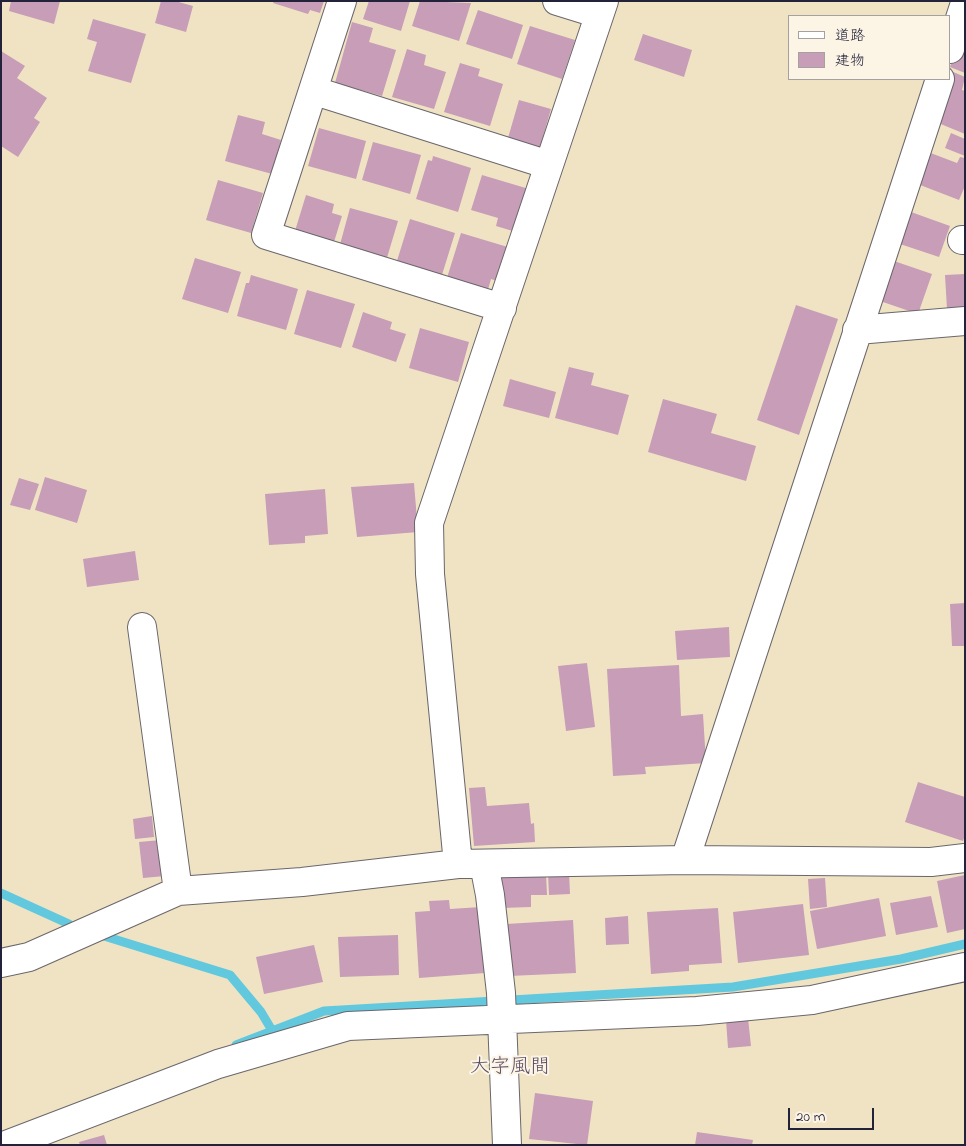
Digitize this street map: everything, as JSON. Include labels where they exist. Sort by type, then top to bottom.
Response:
[{"type":"street","points":[[342,1],[315,91],[266,235],[502,308]]},
{"type":"street","points":[[507,1145],[501,1010],[490,895],[471,864],[430,574],[429,523],[602,8],[557,1]]},
{"type":"street","points":[[951,46],[965,3]]},
{"type":"street","points":[[685,860],[940,80]]},
{"type":"street","points":[[315,91],[549,165]]},
{"type":"street","points":[[857,330],[965,321]]},
{"type":"street","points":[[142,627],[178,890]]},
{"type":"street","points":[[1,963],[29,957],[178,890],[302,882],[471,864],[685,860],[931,862],[965,858]]},
{"type":"street","points":[[6,1145],[218,1064],[348,1026],[501,1010],[696,1011],[812,1000],[965,968]]},
{"type":"building","points":[[11,1],[60,1],[54,24],[9,11]]},
{"type":"building","points":[[161,1],[175,1],[193,6],[186,32],[155,23]]},
{"type":"building","points":[[274,1],[324,1],[320,13],[310,10],[308,14],[273,3]]},
{"type":"building","points":[[369,1],[410,1],[401,31],[363,19]]},
{"type":"building","points":[[420,1],[471,3],[459,41],[412,26]]},
{"type":"building","points":[[478,10],[523,25],[512,59],[466,44]]},
{"type":"building","points":[[93,19],[146,34],[131,83],[88,71],[97,42],[87,39]]},
{"type":"building","points":[[352,22],[373,28],[369,42],[396,50],[382,96],[335,83]]},
{"type":"building","points":[[530,26],[575,40],[562,79],[517,64]]},
{"type":"building","points":[[643,34],[692,50],[684,77],[634,60]]},
{"type":"building","points":[[957,47],[965,51],[965,73],[951,67]]},
{"type":"building","points":[[407,49],[426,55],[424,65],[446,72],[434,109],[392,97]]},
{"type":"building","points":[[1,51],[25,66],[17,78],[47,98],[34,118],[40,122],[18,157],[1,146]]},
{"type":"building","points":[[460,63],[480,69],[478,76],[503,84],[490,126],[444,112]]},
{"type":"building","points":[[951,71],[965,77],[962,90],[965,91],[965,134],[931,120],[947,80],[951,80]]},
{"type":"building","points":[[519,100],[551,109],[540,147],[508,138]]},
{"type":"building","points":[[238,115],[265,122],[262,134],[281,140],[272,174],[225,161]]},
{"type":"building","points":[[319,128],[366,141],[356,179],[308,166]]},
{"type":"building","points":[[951,133],[965,139],[965,156],[945,148]]},
{"type":"building","points":[[373,142],[421,155],[410,194],[362,180]]},
{"type":"building","points":[[928,152],[957,163],[960,157],[965,158],[965,186],[959,200],[915,183]]},
{"type":"building","points":[[433,156],[471,168],[458,212],[416,199],[428,160],[432,161]]},
{"type":"building","points":[[482,175],[529,189],[516,232],[496,226],[498,218],[471,210]]},
{"type":"building","points":[[218,180],[263,193],[251,233],[206,220]]},
{"type":"building","points":[[306,195],[334,204],[332,213],[342,216],[334,242],[295,231]]},
{"type":"building","points":[[350,208],[398,221],[386,261],[339,248]]},
{"type":"building","points":[[911,212],[950,226],[939,257],[900,244]]},
{"type":"building","points":[[410,219],[455,233],[441,278],[396,264]]},
{"type":"building","points":[[461,233],[511,248],[500,282],[491,279],[487,293],[446,281]]},
{"type":"building","points":[[195,258],[241,272],[228,313],[182,299]]},
{"type":"building","points":[[894,261],[932,274],[918,314],[880,301]]},
{"type":"building","points":[[965,274],[965,308],[947,309],[945,275]]},
{"type":"building","points":[[251,275],[298,289],[286,330],[237,316],[246,283],[249,283]]},
{"type":"building","points":[[307,290],[355,304],[341,348],[294,334]]},
{"type":"building","points":[[796,305],[838,319],[799,435],[757,420]]},
{"type":"building","points":[[363,312],[392,322],[390,329],[406,334],[396,362],[352,347]]},
{"type":"building","points":[[420,328],[469,342],[458,382],[409,368]]},
{"type":"building","points":[[569,367],[594,373],[591,385],[629,395],[618,435],[555,418]]},
{"type":"building","points":[[510,379],[556,392],[549,418],[503,406]]},
{"type":"building","points":[[663,399],[717,414],[711,433],[756,446],[746,481],[648,452]]},
{"type":"building","points":[[45,477],[87,490],[77,523],[35,510]]},
{"type":"building","points":[[19,478],[39,484],[30,510],[10,505]]},
{"type":"building","points":[[414,483],[418,532],[357,537],[351,487]]},
{"type":"building","points":[[325,489],[328,534],[305,536],[305,543],[269,545],[265,494]]},
{"type":"building","points":[[135,551],[139,580],[87,587],[83,559]]},
{"type":"building","points":[[965,603],[965,646],[952,646],[950,604]]},
{"type":"building","points":[[729,627],[730,657],[677,660],[675,631]]},
{"type":"building","points":[[587,663],[595,727],[566,731],[558,666]]},
{"type":"building","points":[[679,665],[681,716],[703,714],[706,763],[645,767],[646,774],[613,776],[607,669]]},
{"type":"building","points":[[918,782],[965,797],[965,835],[963,841],[905,822]]},
{"type":"building","points":[[485,787],[487,806],[529,803],[531,824],[534,823],[535,842],[474,846],[469,788]]},
{"type":"building","points":[[152,816],[154,837],[135,839],[133,819]]},
{"type":"building","points":[[161,840],[165,876],[143,878],[139,842]]},
{"type":"building","points":[[500,871],[546,874],[547,895],[531,895],[531,907],[502,908]]},
{"type":"building","points":[[569,872],[570,894],[549,895],[548,873]]},
{"type":"building","points":[[965,875],[965,929],[947,933],[937,881]]},
{"type":"building","points":[[825,878],[827,907],[810,909],[808,879]]},
{"type":"building","points":[[931,896],[938,927],[896,935],[890,903]]},
{"type":"building","points":[[879,898],[886,936],[817,949],[810,911]]},
{"type":"building","points":[[449,900],[450,909],[481,907],[485,973],[419,978],[415,912],[430,911],[429,901]]},
{"type":"building","points":[[803,904],[809,955],[738,963],[733,912]]},
{"type":"building","points":[[718,908],[722,963],[689,965],[689,971],[651,974],[647,912]]},
{"type":"building","points":[[628,916],[629,944],[606,945],[605,918]]},
{"type":"building","points":[[573,920],[576,973],[509,976],[506,924]]},
{"type":"building","points":[[398,935],[399,975],[340,977],[338,937]]},
{"type":"building","points":[[314,945],[323,982],[264,994],[256,957]]},
{"type":"building","points":[[748,1018],[751,1046],[728,1048],[726,1020]]},
{"type":"building","points":[[535,1093],[593,1101],[587,1145],[529,1139]]},
{"type":"building","points":[[697,1132],[753,1140],[752,1145],[695,1145]]},
{"type":"building","points":[[104,1135],[107,1145],[80,1145],[79,1142]]},
{"type":"waterway","points":[[1,893],[69,924]]},
{"type":"waterway","points":[[104,936],[230,975],[261,1012],[273,1032]]},
{"type":"waterway","points":[[236,1045],[324,1011],[733,987],[901,959],[965,944]]},
{"type":"district","name":"大字風間","points":[[510,1069]]}]
